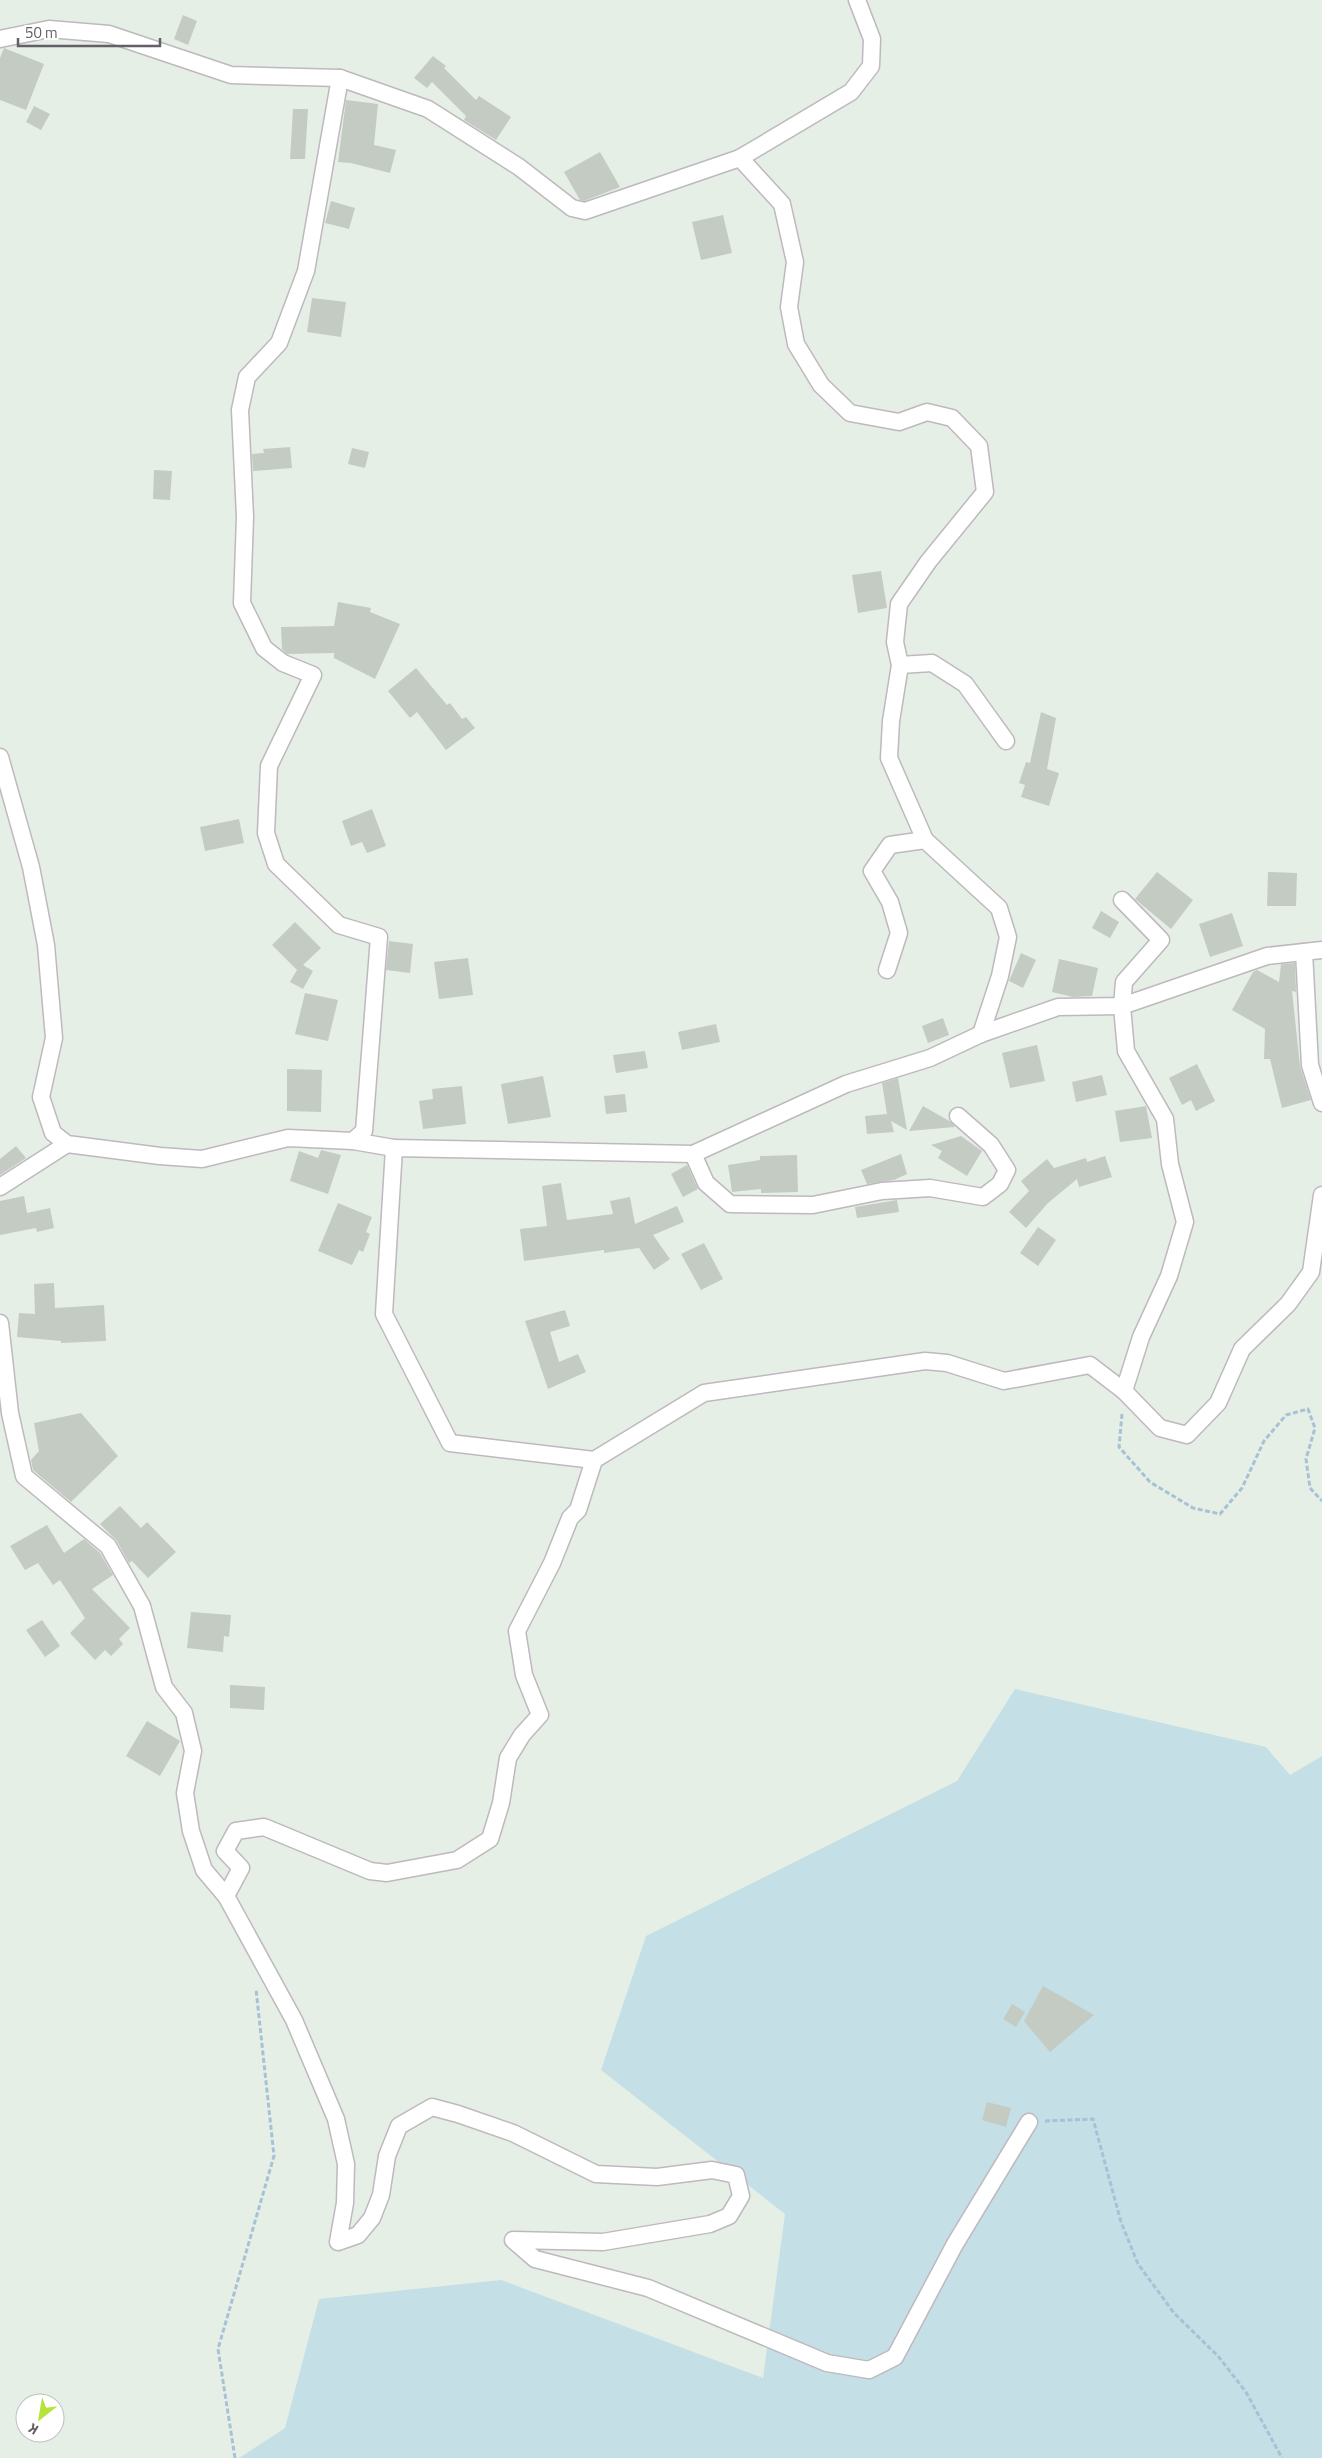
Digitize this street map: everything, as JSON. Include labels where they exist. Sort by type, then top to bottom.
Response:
[{"type":"street","points":[[0,39],[49,29],[109,34],[231,75],[340,78],[428,109],[519,167],[572,208],[585,211],[740,158],[851,92],[871,66],[872,39],[857,0]]},
{"type":"street","points":[[340,78],[306,272],[279,343],[247,377],[240,410],[245,517],[242,603],[264,648],[283,663],[313,674],[269,766],[266,833],[276,864],[339,924],[380,937],[364,1131],[353,1141]]},
{"type":"street","points":[[740,158],[782,204],[795,262],[789,307],[796,344],[821,385],[850,413],[899,422],[927,412],[952,418],[979,446],[985,492],[928,562],[899,604],[896,642],[900,665],[891,721],[889,758],[925,840],[999,908],[1002,915],[1008,936],[1000,976],[981,1034]]},
{"type":"street","points":[[900,665],[932,663],[965,684],[1006,741]]},
{"type":"street","points":[[0,757],[31,867],[46,945],[54,1038],[41,1097],[53,1132],[67,1144],[160,1156],[202,1159],[288,1138],[353,1141],[394,1148],[693,1154],[846,1084],[930,1058],[981,1034],[998,1030],[1058,1007],[1122,1006],[1266,956],[1322,950]]},
{"type":"street","points":[[887,970],[898,932],[890,902],[872,871],[890,845],[925,840]]},
{"type":"street","points":[[1122,900],[1161,940],[1124,982],[1122,1006],[1126,1051],[1165,1119],[1170,1164],[1185,1222],[1169,1276],[1141,1337],[1124,1391]]},
{"type":"street","points":[[1304,952],[1310,1065],[1322,1103]]},
{"type":"street","points":[[693,1154],[706,1183],[730,1204],[813,1205],[882,1191],[930,1188],[983,1197],[1000,1184],[1007,1170],[991,1145],[958,1116]]},
{"type":"street","points":[[0,1187],[67,1144]]},
{"type":"street","points":[[394,1148],[384,1314],[450,1443],[594,1460],[704,1393],[925,1361],[947,1363],[1004,1381],[1090,1364],[1124,1391],[1160,1428],[1187,1435],[1218,1403],[1242,1348],[1288,1304],[1311,1272],[1322,1195]]},
{"type":"street","points":[[0,1323],[10,1413],[24,1476],[108,1546],[142,1606],[164,1686],[184,1713],[193,1751],[185,1793],[191,1830],[204,1870],[226,1896],[294,2020],[336,2119],[346,2164],[345,2204],[338,2242],[358,2235],[372,2218],[380,2195],[387,2156],[399,2126],[432,2108],[458,2114],[513,2133],[596,2174],[657,2177],[712,2170],[736,2175],[741,2196],[729,2216],[710,2224],[602,2242],[513,2240],[535,2260],[648,2288],[827,2363],[869,2370],[895,2357],[954,2244],[1029,2122]]},
{"type":"street","points":[[226,1896],[241,1868],[225,1851],[236,1830],[264,1827],[370,1871],[387,1873],[457,1860],[490,1839],[501,1803],[508,1758],[522,1735],[540,1715],[524,1675],[516,1631],[552,1563],[570,1518],[578,1510],[594,1460]]},
{"type":"path","points":[[1124,1391],[1119,1447],[1150,1482],[1193,1508],[1220,1514],[1242,1488],[1264,1441],[1286,1415],[1308,1409],[1315,1428],[1306,1459],[1310,1488],[1322,1501]]},
{"type":"path","points":[[235,2458],[218,2349],[274,2156],[255,1984]]},
{"type":"path","points":[[1029,2122],[1093,2119],[1121,2222],[1138,2264],[1174,2313],[1218,2356],[1246,2392],[1282,2458]]},
{"type":"shaded area","points":[[1015,1689],[1266,1747],[1290,1775],[1322,1756],[1322,2458],[239,2458],[285,2428],[319,2299],[501,2280],[763,2378],[785,2214],[601,2070],[646,1936],[957,1781]]},
{"type":"building","points":[[183,15],[197,21],[188,45],[174,39]]},
{"type":"building","points":[[4,48],[44,64],[26,110],[0,100],[0,58]]},
{"type":"building","points":[[433,56],[446,66],[444,68],[476,100],[479,96],[511,117],[496,140],[464,120],[466,116],[432,82],[427,88],[414,78]]},
{"type":"building","points":[[346,100],[378,104],[374,145],[396,150],[390,173],[351,163],[338,162]]},
{"type":"building","points":[[34,106],[50,114],[41,130],[26,122]]},
{"type":"building","points":[[293,109],[308,109],[305,159],[290,159]]},
{"type":"building","points":[[600,152],[620,187],[584,201],[580,200],[564,172]]},
{"type":"building","points":[[331,201],[355,208],[349,229],[325,223]]},
{"type":"building","points":[[723,215],[732,253],[701,260],[692,222]]},
{"type":"building","points":[[312,298],[346,302],[341,337],[307,332]]},
{"type":"building","points":[[290,447],[292,468],[253,471],[252,454],[264,453],[263,449]]},
{"type":"building","points":[[352,448],[369,452],[365,468],[348,464]]},
{"type":"building","points":[[154,470],[172,471],[170,500],[153,499]]},
{"type":"building","points":[[881,571],[887,608],[858,613],[852,575]]},
{"type":"building","points":[[338,602],[371,608],[370,612],[400,624],[375,679],[334,658],[334,653],[287,654],[282,649],[281,627],[334,626]]},
{"type":"building","points":[[416,668],[447,705],[450,703],[462,719],[466,717],[475,728],[446,750],[417,712],[410,718],[388,691]]},
{"type":"building","points":[[1041,712],[1056,718],[1047,769],[1059,773],[1049,806],[1021,797],[1025,785],[1019,783],[1026,762],[1030,763]]},
{"type":"building","points":[[372,809],[386,846],[367,853],[362,842],[351,846],[342,821]]},
{"type":"building","points":[[239,819],[244,843],[205,851],[200,827]]},
{"type":"building","points":[[1157,872],[1193,900],[1171,929],[1135,899]]},
{"type":"building","points":[[1268,872],[1297,873],[1296,906],[1267,906]]},
{"type":"building","points":[[1101,911],[1119,922],[1110,938],[1092,928]]},
{"type":"building","points":[[1232,913],[1243,946],[1210,957],[1199,924]]},
{"type":"building","points":[[295,922],[321,948],[303,965],[313,971],[303,989],[290,982],[297,970],[272,945]]},
{"type":"building","points":[[389,941],[413,944],[410,973],[386,970]]},
{"type":"building","points":[[1021,953],[1036,960],[1023,988],[1009,981]]},
{"type":"building","points":[[468,958],[473,995],[439,999],[434,962]]},
{"type":"building","points":[[1059,959],[1098,968],[1092,996],[1073,997],[1052,992]]},
{"type":"building","points":[[1295,963],[1296,992],[1292,991],[1300,1066],[1311,1100],[1282,1108],[1270,1059],[1264,1059],[1265,1029],[1232,1010],[1253,972],[1257,970],[1279,982],[1281,964]]},
{"type":"building","points":[[305,993],[338,1000],[328,1041],[295,1034]]},
{"type":"building","points":[[943,1018],[949,1035],[928,1043],[922,1026]]},
{"type":"building","points":[[716,1024],[720,1042],[682,1050],[678,1032]]},
{"type":"building","points":[[1037,1045],[1045,1081],[1010,1088],[1002,1053]]},
{"type":"building","points":[[645,1051],[648,1068],[616,1073],[613,1055]]},
{"type":"building","points":[[1197,1064],[1215,1101],[1196,1111],[1191,1100],[1182,1105],[1169,1078]]},
{"type":"building","points":[[287,1069],[322,1070],[321,1112],[287,1111]]},
{"type":"building","points":[[1102,1075],[1107,1095],[1076,1102],[1072,1082]]},
{"type":"building","points":[[543,1076],[551,1117],[508,1124],[501,1084]]},
{"type":"building","points":[[898,1078],[907,1130],[891,1121],[894,1132],[867,1134],[865,1116],[887,1114],[882,1083]]},
{"type":"building","points":[[462,1086],[466,1124],[423,1129],[419,1101],[433,1099],[432,1089]]},
{"type":"building","points":[[625,1094],[627,1112],[606,1114],[604,1096]]},
{"type":"building","points":[[923,1106],[951,1122],[955,1127],[909,1131]]},
{"type":"building","points":[[1146,1106],[1152,1138],[1120,1142],[1115,1111]]},
{"type":"building","points":[[961,1136],[982,1151],[967,1176],[938,1158],[942,1151],[931,1145]]},
{"type":"building","points":[[16,1146],[26,1158],[0,1175],[0,1159]]},
{"type":"building","points":[[321,1150],[341,1155],[328,1194],[290,1181],[299,1151],[318,1158]]},
{"type":"building","points":[[901,1154],[907,1174],[894,1180],[867,1184],[861,1170]]},
{"type":"building","points":[[797,1155],[798,1192],[761,1193],[761,1189],[732,1192],[728,1165],[760,1160],[760,1156]]},
{"type":"building","points":[[1105,1156],[1112,1177],[1079,1187],[1077,1179],[1048,1203],[1026,1228],[1009,1212],[1029,1191],[1021,1181],[1047,1159],[1054,1168],[1086,1158],[1087,1162]]},
{"type":"building","points":[[687,1165],[698,1189],[683,1197],[671,1174]]},
{"type":"building","points":[[561,1183],[567,1220],[613,1214],[610,1201],[630,1197],[635,1224],[677,1206],[684,1222],[653,1235],[670,1259],[654,1270],[639,1248],[604,1253],[604,1250],[524,1261],[520,1229],[547,1226],[542,1186]]},
{"type":"building","points":[[24,1196],[27,1213],[50,1208],[54,1228],[37,1232],[36,1228],[0,1235],[0,1201]]},
{"type":"building","points":[[897,1200],[899,1212],[857,1218],[855,1207]]},
{"type":"building","points":[[338,1203],[372,1217],[366,1232],[370,1234],[363,1252],[359,1250],[352,1265],[318,1251]]},
{"type":"building","points":[[1038,1227],[1056,1240],[1038,1266],[1020,1253]]},
{"type":"building","points":[[704,1243],[723,1279],[701,1290],[681,1254]]},
{"type":"building","points":[[54,1283],[55,1308],[104,1305],[106,1341],[61,1343],[61,1341],[17,1337],[19,1313],[35,1314],[34,1284]]},
{"type":"building","points":[[565,1310],[570,1326],[550,1332],[559,1362],[578,1354],[586,1372],[548,1389],[525,1321]]},
{"type":"building","points":[[81,1413],[118,1456],[71,1502],[33,1470],[31,1460],[39,1451],[34,1423]]},
{"type":"building","points":[[120,1506],[141,1528],[147,1522],[176,1552],[148,1578],[132,1561],[129,1563],[117,1541],[100,1524]]},
{"type":"building","points":[[47,1525],[64,1553],[84,1539],[100,1553],[113,1575],[92,1589],[130,1628],[119,1639],[123,1644],[111,1656],[105,1650],[95,1660],[70,1633],[85,1618],[60,1580],[53,1585],[38,1563],[25,1570],[10,1546]]},
{"type":"building","points":[[191,1612],[231,1615],[229,1637],[224,1636],[223,1652],[187,1648]]},
{"type":"building","points":[[42,1620],[60,1646],[45,1657],[26,1630]]},
{"type":"building","points":[[230,1685],[265,1687],[264,1710],[230,1708]]},
{"type":"building","points":[[147,1721],[180,1741],[160,1776],[126,1756]]},
{"type":"building","points":[[1043,1986],[1094,2015],[1050,2052],[1024,2021]]},
{"type":"building","points":[[1012,2004],[1025,2012],[1016,2027],[1003,2019]]},
{"type":"building","points":[[987,2102],[1011,2108],[1006,2127],[982,2120]]}]
